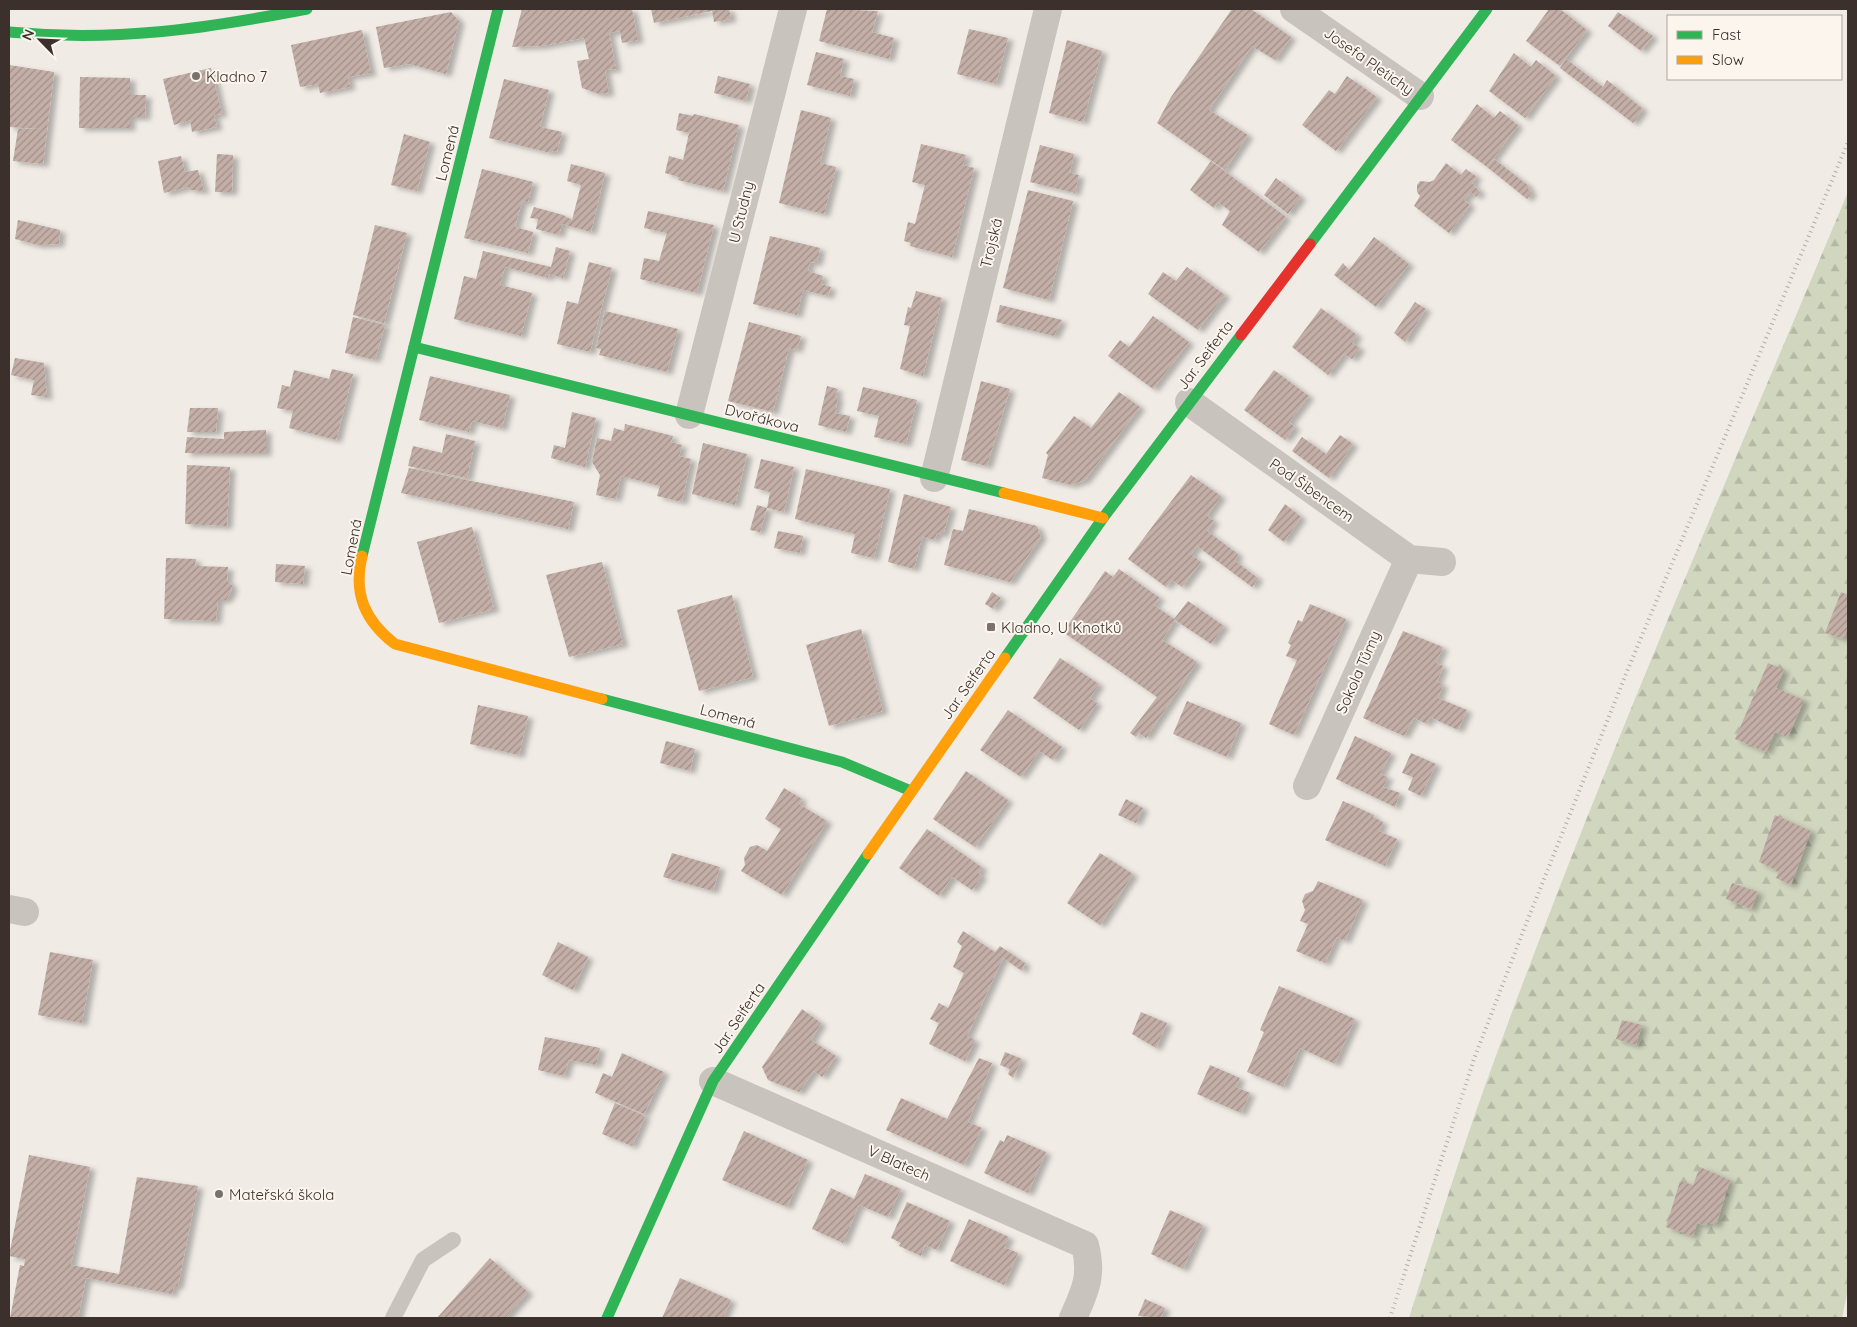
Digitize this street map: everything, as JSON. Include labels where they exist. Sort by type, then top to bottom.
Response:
[{"type":"street","points":[[9,32],[58,38],[137,37],[173,33],[306,9]]},
{"type":"street","name":"Lomená","points":[[498,9],[361,561],[358,583],[362,609],[376,631],[395,644],[842,762],[911,791]]},
{"type":"street","name":"U Studny","points":[[690,415],[793,9]]},
{"type":"street","name":"Trojská","points":[[934,478],[1048,9]]},
{"type":"street","name":"Josefa Pletichy","points":[[1294,9],[1420,96]]},
{"type":"street","name":"Jar. Seiferta","points":[[607,1318],[713,1081],[911,791],[1103,518],[1487,9]]},
{"type":"street","name":"Dvořákova","points":[[414,347],[934,478],[1103,518]]},
{"type":"street","name":"Pod Šibencem","points":[[1189,402],[1409,559]]},
{"type":"street","points":[[1409,559],[1442,562]]},
{"type":"street","name":"Sokola Tůmy","points":[[1307,786],[1409,559]]},
{"type":"street","name":"V Blatech","points":[[713,1081],[1085,1245],[1090,1264],[1087,1286],[1073,1318]]},
{"type":"lane","points":[[393,1318],[423,1260],[453,1240]]},
{"type":"green space","points":[[1848,192],[1848,1289],[1842,1318],[1409,1318],[1482,1096],[1534,954],[1620,735]]},
{"type":"building","points":[[522,9],[632,9],[638,40],[622,43],[620,31],[609,33],[616,69],[605,70],[609,93],[599,94],[582,88],[577,61],[589,59],[584,38],[541,46],[512,47]]},
{"type":"building","points":[[651,9],[729,9],[731,19],[714,22],[712,11],[654,23]]},
{"type":"building","points":[[827,9],[878,11],[872,32],[894,38],[889,59],[819,41]]},
{"type":"building","points":[[1232,9],[1251,9],[1291,37],[1275,60],[1252,46],[1209,110],[1248,135],[1225,170],[1157,123],[1171,97]]},
{"type":"building","points":[[1549,9],[1560,9],[1587,30],[1560,66],[1526,41]]},
{"type":"building","points":[[451,12],[459,21],[446,74],[409,64],[384,68],[376,27]]},
{"type":"building","points":[[1618,12],[1653,36],[1641,51],[1608,26]]},
{"type":"building","points":[[969,29],[1008,38],[996,84],[957,74]]},
{"type":"building","points":[[362,30],[371,73],[348,77],[350,87],[320,93],[318,84],[300,87],[291,45]]},
{"type":"building","points":[[1067,40],[1102,51],[1083,122],[1049,113]]},
{"type":"building","points":[[816,52],[844,59],[840,76],[854,79],[850,96],[807,85]]},
{"type":"building","points":[[1514,53],[1531,67],[1536,60],[1556,76],[1525,118],[1489,91]]},
{"type":"building","points":[[1566,59],[1603,87],[1607,80],[1643,109],[1633,123],[1560,68]]},
{"type":"building","points":[[9,65],[54,72],[43,164],[13,161],[18,129],[41,129],[9,127]]},
{"type":"building","points":[[211,68],[222,114],[214,115],[217,127],[192,132],[190,120],[174,125],[163,79]]},
{"type":"building","points":[[718,76],[750,84],[746,101],[714,93]]},
{"type":"building","points":[[1347,76],[1377,97],[1336,151],[1302,125],[1329,90],[1335,94]]},
{"type":"building","points":[[80,77],[130,78],[130,95],[146,95],[145,117],[130,117],[130,128],[79,128]]},
{"type":"building","points":[[504,79],[549,90],[540,127],[562,132],[557,152],[552,151],[551,153],[489,138]]},
{"type":"building","points":[[1477,104],[1494,118],[1500,111],[1518,125],[1487,167],[1451,140]]},
{"type":"building","points":[[801,110],[831,118],[820,163],[836,167],[824,214],[779,203]]},
{"type":"building","points":[[679,113],[693,116],[694,114],[739,125],[723,191],[678,180],[679,177],[665,173],[669,156],[683,160],[689,133],[676,130]]},
{"type":"building","points":[[404,134],[430,142],[417,191],[391,185]]},
{"type":"building","points":[[921,144],[966,155],[963,165],[974,168],[952,257],[910,246],[911,243],[904,241],[908,222],[915,224],[925,185],[912,182]]},
{"type":"building","points":[[1040,145],[1074,154],[1070,173],[1079,175],[1075,193],[1030,182]]},
{"type":"building","points":[[217,154],[233,155],[232,192],[215,192]]},
{"type":"building","points":[[181,156],[185,172],[198,170],[204,191],[190,190],[188,187],[164,193],[158,161]]},
{"type":"building","points":[[1494,159],[1529,186],[1528,189],[1532,192],[1527,199],[1487,167]]},
{"type":"building","points":[[1211,161],[1286,217],[1259,252],[1222,225],[1230,211],[1218,202],[1214,208],[1190,190]]},
{"type":"building","points":[[1446,163],[1461,175],[1466,169],[1477,177],[1472,183],[1480,192],[1476,197],[1471,192],[1464,200],[1470,205],[1449,233],[1414,206],[1420,196],[1417,192],[1417,185],[1420,181],[1430,182],[1434,180]]},
{"type":"building","points":[[571,164],[605,173],[591,232],[562,224],[559,235],[536,229],[538,219],[530,218],[534,207],[563,215],[572,220],[581,185],[567,181]]},
{"type":"building","points":[[482,169],[533,182],[528,202],[522,201],[515,227],[533,232],[528,253],[464,238]]},
{"type":"building","points":[[1276,178],[1301,197],[1288,214],[1264,195]]},
{"type":"building","points":[[1028,190],[1073,201],[1049,300],[1003,288]]},
{"type":"building","points":[[648,211],[714,225],[697,293],[640,279],[644,258],[659,261],[667,233],[644,228]]},
{"type":"building","points":[[18,220],[60,230],[59,244],[38,245],[15,239]]},
{"type":"building","points":[[375,225],[407,233],[384,323],[353,315]]},
{"type":"building","points":[[770,236],[820,248],[817,263],[810,262],[808,271],[823,276],[821,284],[831,287],[828,296],[803,290],[797,315],[753,304]]},
{"type":"building","points":[[1374,237],[1409,264],[1376,307],[1334,275],[1343,263],[1349,270]]},
{"type":"building","points":[[556,247],[570,251],[563,278],[549,274],[548,278],[505,267],[500,285],[532,293],[521,336],[454,319],[464,276],[476,279],[483,251],[551,267]]},
{"type":"building","points":[[589,262],[612,268],[590,352],[557,344],[567,301],[578,304]]},
{"type":"building","points":[[1187,267],[1225,295],[1198,330],[1148,294],[1163,272],[1176,281]]},
{"type":"building","points":[[916,291],[942,298],[923,376],[900,369],[910,326],[904,325],[908,307],[911,308]]},
{"type":"building","points":[[1415,302],[1426,309],[1405,342],[1394,333]]},
{"type":"building","points":[[1000,305],[1062,320],[1054,336],[996,322]]},
{"type":"building","points":[[1321,308],[1357,335],[1352,343],[1360,348],[1352,359],[1344,354],[1328,375],[1292,347]]},
{"type":"building","points":[[605,311],[678,329],[667,372],[599,355],[601,349],[596,348]]},
{"type":"building","points":[[1153,316],[1189,342],[1153,389],[1108,356],[1120,340],[1129,347]]},
{"type":"building","points":[[353,317],[385,325],[375,360],[345,353]]},
{"type":"building","points":[[749,322],[801,336],[797,350],[789,348],[773,412],[728,401]]},
{"type":"building","points":[[15,358],[44,363],[47,397],[31,395],[34,380],[11,375]]},
{"type":"building","points":[[332,369],[353,374],[336,440],[289,428],[293,411],[277,408],[282,385],[290,387],[294,370],[329,379]]},
{"type":"building","points":[[1274,370],[1309,396],[1289,422],[1295,427],[1285,440],[1244,410]]},
{"type":"building","points":[[430,376],[510,395],[502,428],[472,421],[469,432],[419,420]]},
{"type":"building","points":[[981,381],[1010,389],[987,466],[961,460]]},
{"type":"building","points":[[827,386],[838,389],[835,396],[838,397],[835,413],[850,416],[846,432],[818,425]]},
{"type":"building","points":[[863,387],[917,400],[906,444],[874,437],[879,416],[857,411]]},
{"type":"building","points":[[1119,392],[1140,407],[1085,480],[1071,485],[1042,478],[1048,455],[1046,453],[1074,416],[1091,428]]},
{"type":"building","points":[[190,408],[218,408],[216,432],[187,432]]},
{"type":"building","points":[[572,412],[596,418],[585,467],[551,458],[554,445],[565,448]]},
{"type":"building","points":[[625,424],[673,436],[671,442],[682,445],[679,456],[691,459],[682,502],[657,496],[660,486],[621,476],[616,499],[596,495],[600,475],[592,462],[597,438],[611,441],[614,428],[624,431]]},
{"type":"building","points":[[266,430],[266,453],[185,453],[187,437],[224,439],[224,432]]},
{"type":"building","points":[[446,434],[475,441],[467,478],[408,466],[413,446],[442,453]]},
{"type":"building","points":[[1340,435],[1353,444],[1329,478],[1292,451],[1302,437],[1326,454]]},
{"type":"building","points":[[703,443],[747,454],[735,505],[692,494]]},
{"type":"building","points":[[761,459],[794,467],[784,512],[767,508],[770,492],[754,488]]},
{"type":"building","points":[[187,465],[230,467],[227,526],[185,524]]},
{"type":"building","points":[[409,468],[574,502],[568,529],[401,493]]},
{"type":"building","points":[[806,469],[890,489],[874,558],[851,553],[855,534],[795,519]]},
{"type":"building","points":[[1191,475],[1221,496],[1207,516],[1214,521],[1207,531],[1238,554],[1235,561],[1258,578],[1252,587],[1197,546],[1191,554],[1201,562],[1182,587],[1172,580],[1166,587],[1128,559]]},
{"type":"building","points":[[904,494],[951,507],[943,535],[937,533],[935,540],[922,537],[914,569],[888,562]]},
{"type":"building","points":[[1285,504],[1301,517],[1284,542],[1268,530]]},
{"type":"building","points":[[757,505],[767,508],[760,532],[750,530]]},
{"type":"building","points":[[969,509],[1037,526],[1041,537],[1010,582],[944,565],[953,529],[963,531]]},
{"type":"building","points":[[472,527],[494,609],[439,623],[417,542]]},
{"type":"building","points":[[778,531],[803,536],[800,553],[774,548]]},
{"type":"building","points":[[166,558],[196,559],[195,566],[228,567],[227,581],[232,585],[231,592],[226,600],[218,600],[216,621],[164,619]]},
{"type":"building","points":[[602,562],[623,644],[569,657],[546,575]]},
{"type":"building","points":[[276,564],[305,566],[303,584],[275,582]]},
{"type":"building","points":[[1119,569],[1160,598],[1154,605],[1174,619],[1188,601],[1224,626],[1211,644],[1175,620],[1162,640],[1197,662],[1146,738],[1139,733],[1136,737],[1130,733],[1157,697],[1063,632],[1105,571],[1113,577]]},
{"type":"building","points":[[992,592],[1001,598],[993,609],[985,604]]},
{"type":"building","points":[[1841,592],[1848,595],[1848,628],[1844,639],[1825,633]]},
{"type":"building","points":[[732,595],[753,677],[699,691],[677,610]]},
{"type":"building","points":[[1310,604],[1346,619],[1294,735],[1269,724],[1297,660],[1286,656],[1291,645],[1288,643],[1298,620],[1302,622]]},
{"type":"building","points":[[861,629],[883,711],[829,726],[806,645]]},
{"type":"building","points":[[1403,631],[1443,647],[1436,663],[1443,666],[1437,682],[1443,684],[1438,698],[1467,710],[1458,730],[1430,717],[1427,724],[1414,718],[1404,736],[1363,718]]},
{"type":"building","points":[[1060,658],[1099,684],[1090,698],[1097,703],[1079,730],[1033,698]]},
{"type":"building","points":[[1768,663],[1784,670],[1776,688],[1804,700],[1788,737],[1775,732],[1766,752],[1735,739]]},
{"type":"building","points":[[1187,701],[1241,723],[1227,757],[1173,734]]},
{"type":"building","points":[[478,705],[528,716],[519,755],[470,744]]},
{"type":"building","points":[[1008,710],[1062,747],[1053,760],[1039,751],[1021,777],[980,750]]},
{"type":"building","points":[[1355,736],[1391,753],[1380,774],[1388,777],[1383,787],[1400,793],[1395,807],[1336,779]]},
{"type":"building","points":[[666,741],[695,749],[690,771],[660,763]]},
{"type":"building","points":[[1411,753],[1436,764],[1421,796],[1408,790],[1413,777],[1402,773]]},
{"type":"building","points":[[966,771],[1008,800],[975,847],[933,819]]},
{"type":"building","points":[[784,788],[802,799],[799,804],[827,821],[782,895],[741,871],[745,865],[744,858],[750,847],[757,845],[767,851],[781,829],[765,819]]},
{"type":"building","points":[[1126,799],[1143,808],[1136,823],[1118,815]]},
{"type":"building","points":[[1343,801],[1374,815],[1373,817],[1383,822],[1379,831],[1397,839],[1385,866],[1325,840]]},
{"type":"building","points":[[1775,815],[1811,831],[1791,885],[1776,878],[1779,871],[1759,862]]},
{"type":"building","points":[[927,829],[983,868],[978,873],[982,876],[972,890],[952,877],[939,896],[899,868]]},
{"type":"building","points":[[672,853],[720,867],[713,891],[663,877]]},
{"type":"building","points":[[1100,853],[1133,874],[1100,925],[1067,903]]},
{"type":"building","points":[[1318,881],[1363,900],[1345,941],[1337,937],[1325,963],[1296,951],[1308,924],[1300,921],[1305,910],[1302,901],[1305,894],[1313,891]]},
{"type":"building","points":[[1732,883],[1758,892],[1751,909],[1726,899]]},
{"type":"building","points":[[963,931],[995,952],[1000,946],[1025,963],[1022,971],[1003,958],[967,1036],[975,1040],[965,1061],[929,1044],[939,1023],[930,1019],[939,1003],[948,1008],[964,973],[953,967],[962,946],[957,942]]},
{"type":"building","points":[[558,942],[588,957],[573,990],[542,975]]},
{"type":"building","points":[[50,952],[93,960],[82,1023],[38,1015]]},
{"type":"building","points":[[1279,986],[1355,1019],[1335,1064],[1300,1048],[1283,1087],[1247,1072],[1264,1032],[1260,1030]]},
{"type":"building","points":[[802,1009],[821,1023],[811,1040],[836,1056],[822,1077],[814,1071],[799,1092],[768,1080],[762,1067]]},
{"type":"building","points":[[1141,1012],[1167,1023],[1156,1048],[1132,1034]]},
{"type":"building","points":[[1622,1020],[1642,1025],[1636,1045],[1616,1039]]},
{"type":"building","points":[[545,1037],[600,1048],[596,1065],[569,1060],[564,1076],[538,1070]]},
{"type":"building","points":[[1005,1052],[1022,1059],[1013,1078],[1008,1074],[1010,1069],[1000,1065]]},
{"type":"building","points":[[622,1053],[664,1072],[644,1114],[595,1093],[603,1073],[612,1077]]},
{"type":"building","points":[[979,1058],[992,1063],[968,1122],[982,1128],[964,1165],[886,1130],[901,1098],[947,1119]]},
{"type":"building","points":[[1210,1065],[1240,1078],[1236,1087],[1250,1093],[1241,1113],[1197,1094]]},
{"type":"building","points":[[615,1103],[645,1116],[632,1146],[602,1134]]},
{"type":"building","points":[[744,1131],[808,1160],[787,1207],[722,1180]]},
{"type":"building","points":[[1007,1135],[1046,1152],[1028,1193],[984,1173],[1000,1140],[1004,1142]]},
{"type":"building","points":[[29,1155],[90,1167],[71,1265],[119,1274],[137,1177],[198,1186],[178,1286],[174,1286],[172,1294],[86,1278],[78,1318],[10,1318],[20,1265],[24,1266],[25,1259],[9,1256]]},
{"type":"building","points":[[1700,1167],[1730,1180],[1716,1225],[1707,1222],[1706,1226],[1697,1223],[1693,1236],[1666,1227],[1680,1181],[1693,1185]]},
{"type":"building","points":[[865,1174],[901,1189],[888,1217],[859,1205],[843,1243],[812,1229],[831,1188],[854,1199]]},
{"type":"building","points":[[907,1202],[950,1221],[937,1250],[925,1245],[921,1256],[899,1246],[901,1243],[891,1238]]},
{"type":"building","points":[[1170,1210],[1203,1225],[1183,1269],[1151,1254]]},
{"type":"building","points":[[969,1219],[1009,1237],[1004,1247],[1018,1253],[1004,1285],[950,1261]]},
{"type":"building","points":[[490,1258],[528,1292],[505,1318],[437,1318]]},
{"type":"building","points":[[680,1278],[731,1300],[723,1318],[662,1318]]},
{"type":"building","points":[[1145,1299],[1165,1308],[1161,1318],[1138,1316]]},
{"type":"railway","points":[[1390,1318],[1474,1059],[1524,929],[1628,669],[1848,142]]},
{"type":"traffic: fast","points":[[9,32],[48,35],[159,32],[195,28],[307,9]]},
{"type":"traffic: fast","points":[[362,556],[498,9]]},
{"type":"traffic: fast","points":[[1310,244],[1487,9]]},
{"type":"traffic: fast","points":[[1005,658],[1103,518],[1241,335]]},
{"type":"traffic: fast","points":[[414,347],[1004,493]]},
{"type":"traffic: fast","points":[[602,699],[842,762],[911,791]]},
{"type":"traffic: fast","points":[[607,1318],[713,1081],[868,854]]},
{"type":"traffic: slow","points":[[1004,493],[1103,518]]},
{"type":"traffic: slow","points":[[362,556],[359,583],[364,606],[376,626],[395,644],[602,699]]},
{"type":"traffic: slow","points":[[868,854],[1005,658]]},
{"type":"traffic: jam","points":[[1241,335],[1310,244]]},
{"type":"place","name":"Kladno 7","points":[[196,76]]},
{"type":"place","name":"Kladno, U Knotků","points":[[991,627]]},
{"type":"place","name":"Mateřská škola","points":[[219,1194]]}]
